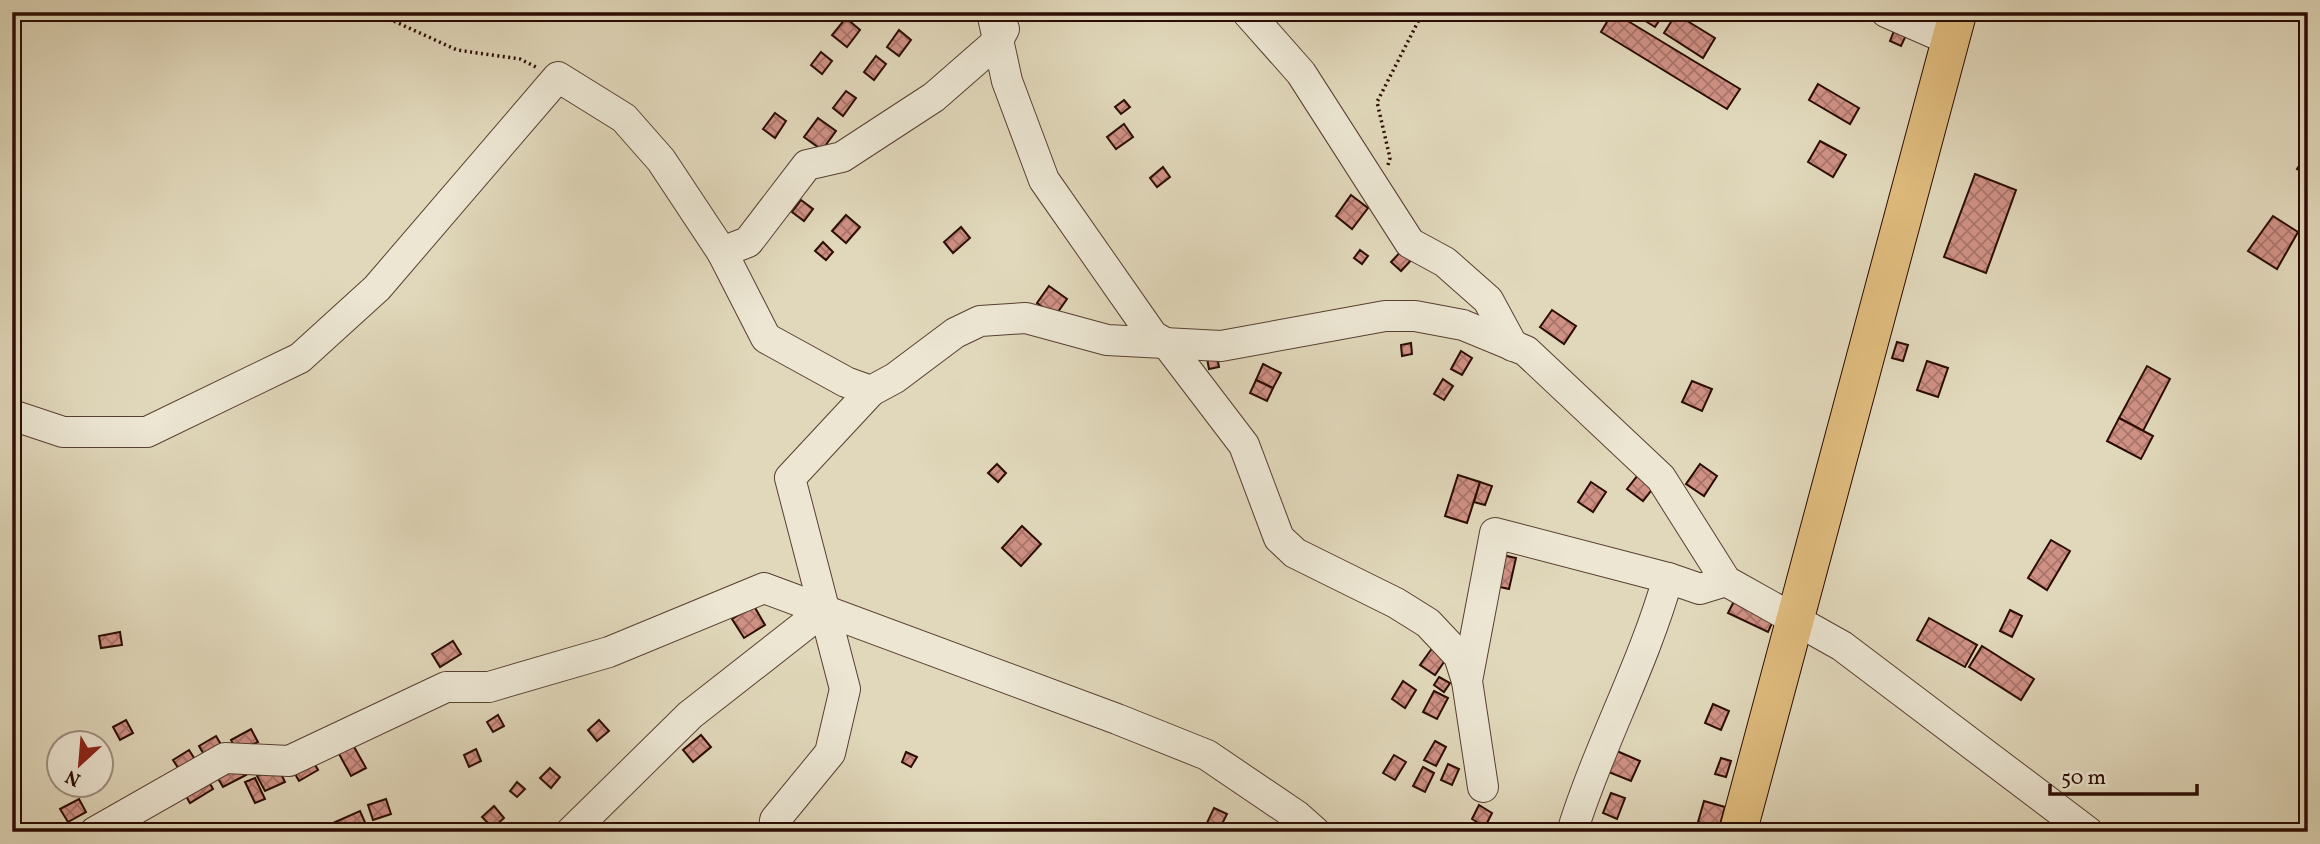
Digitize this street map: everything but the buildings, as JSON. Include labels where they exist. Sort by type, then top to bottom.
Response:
[{"type":"main road","points":[[1738,832],[1954,26]]},
{"type":"street","points":[[992,12],[1007,81],[1044,180],[1153,335],[1167,344],[1244,445],[1279,538],[1295,553],[1396,603],[1428,623],[1459,656],[1467,681],[1483,787]]},
{"type":"street","points":[[722,252],[748,242],[807,165],[842,157],[934,97],[997,42],[1011,12]]},
{"type":"street","points":[[1247,12],[1301,73],[1410,243],[1445,262],[1488,300],[1513,345]]},
{"type":"street","points":[[1886,12],[1954,26]]},
{"type":"street","points":[[12,415],[63,432],[147,432],[300,358],[377,288],[558,77],[624,118],[662,160],[722,252],[766,338],[846,382],[871,391]]},
{"type":"street","points":[[774,832],[775,820],[830,753],[845,690],[790,478],[871,391],[895,378],[955,333],[980,321],[1026,318],[1107,340],[1221,346],[1385,316],[1415,316],[1463,325],[1526,351],[1661,478],[1726,581],[1842,646],[2088,832]]},
{"type":"street","points":[[1467,681],[1495,533],[1668,578],[1700,589],[1726,581]]},
{"type":"street","points":[[1572,832],[1584,795],[1654,626],[1668,578]]},
{"type":"street","points":[[95,832],[225,758],[289,761],[446,687],[489,687],[609,652],[764,588],[1207,755],[1297,816],[1315,832]]},
{"type":"street","points":[[571,832],[690,715],[824,610]]},
{"type":"path","points":[[374,12],[457,50],[520,59],[558,77]]},
{"type":"path","points":[[1378,194],[1390,158],[1377,102],[1423,12]]}]
